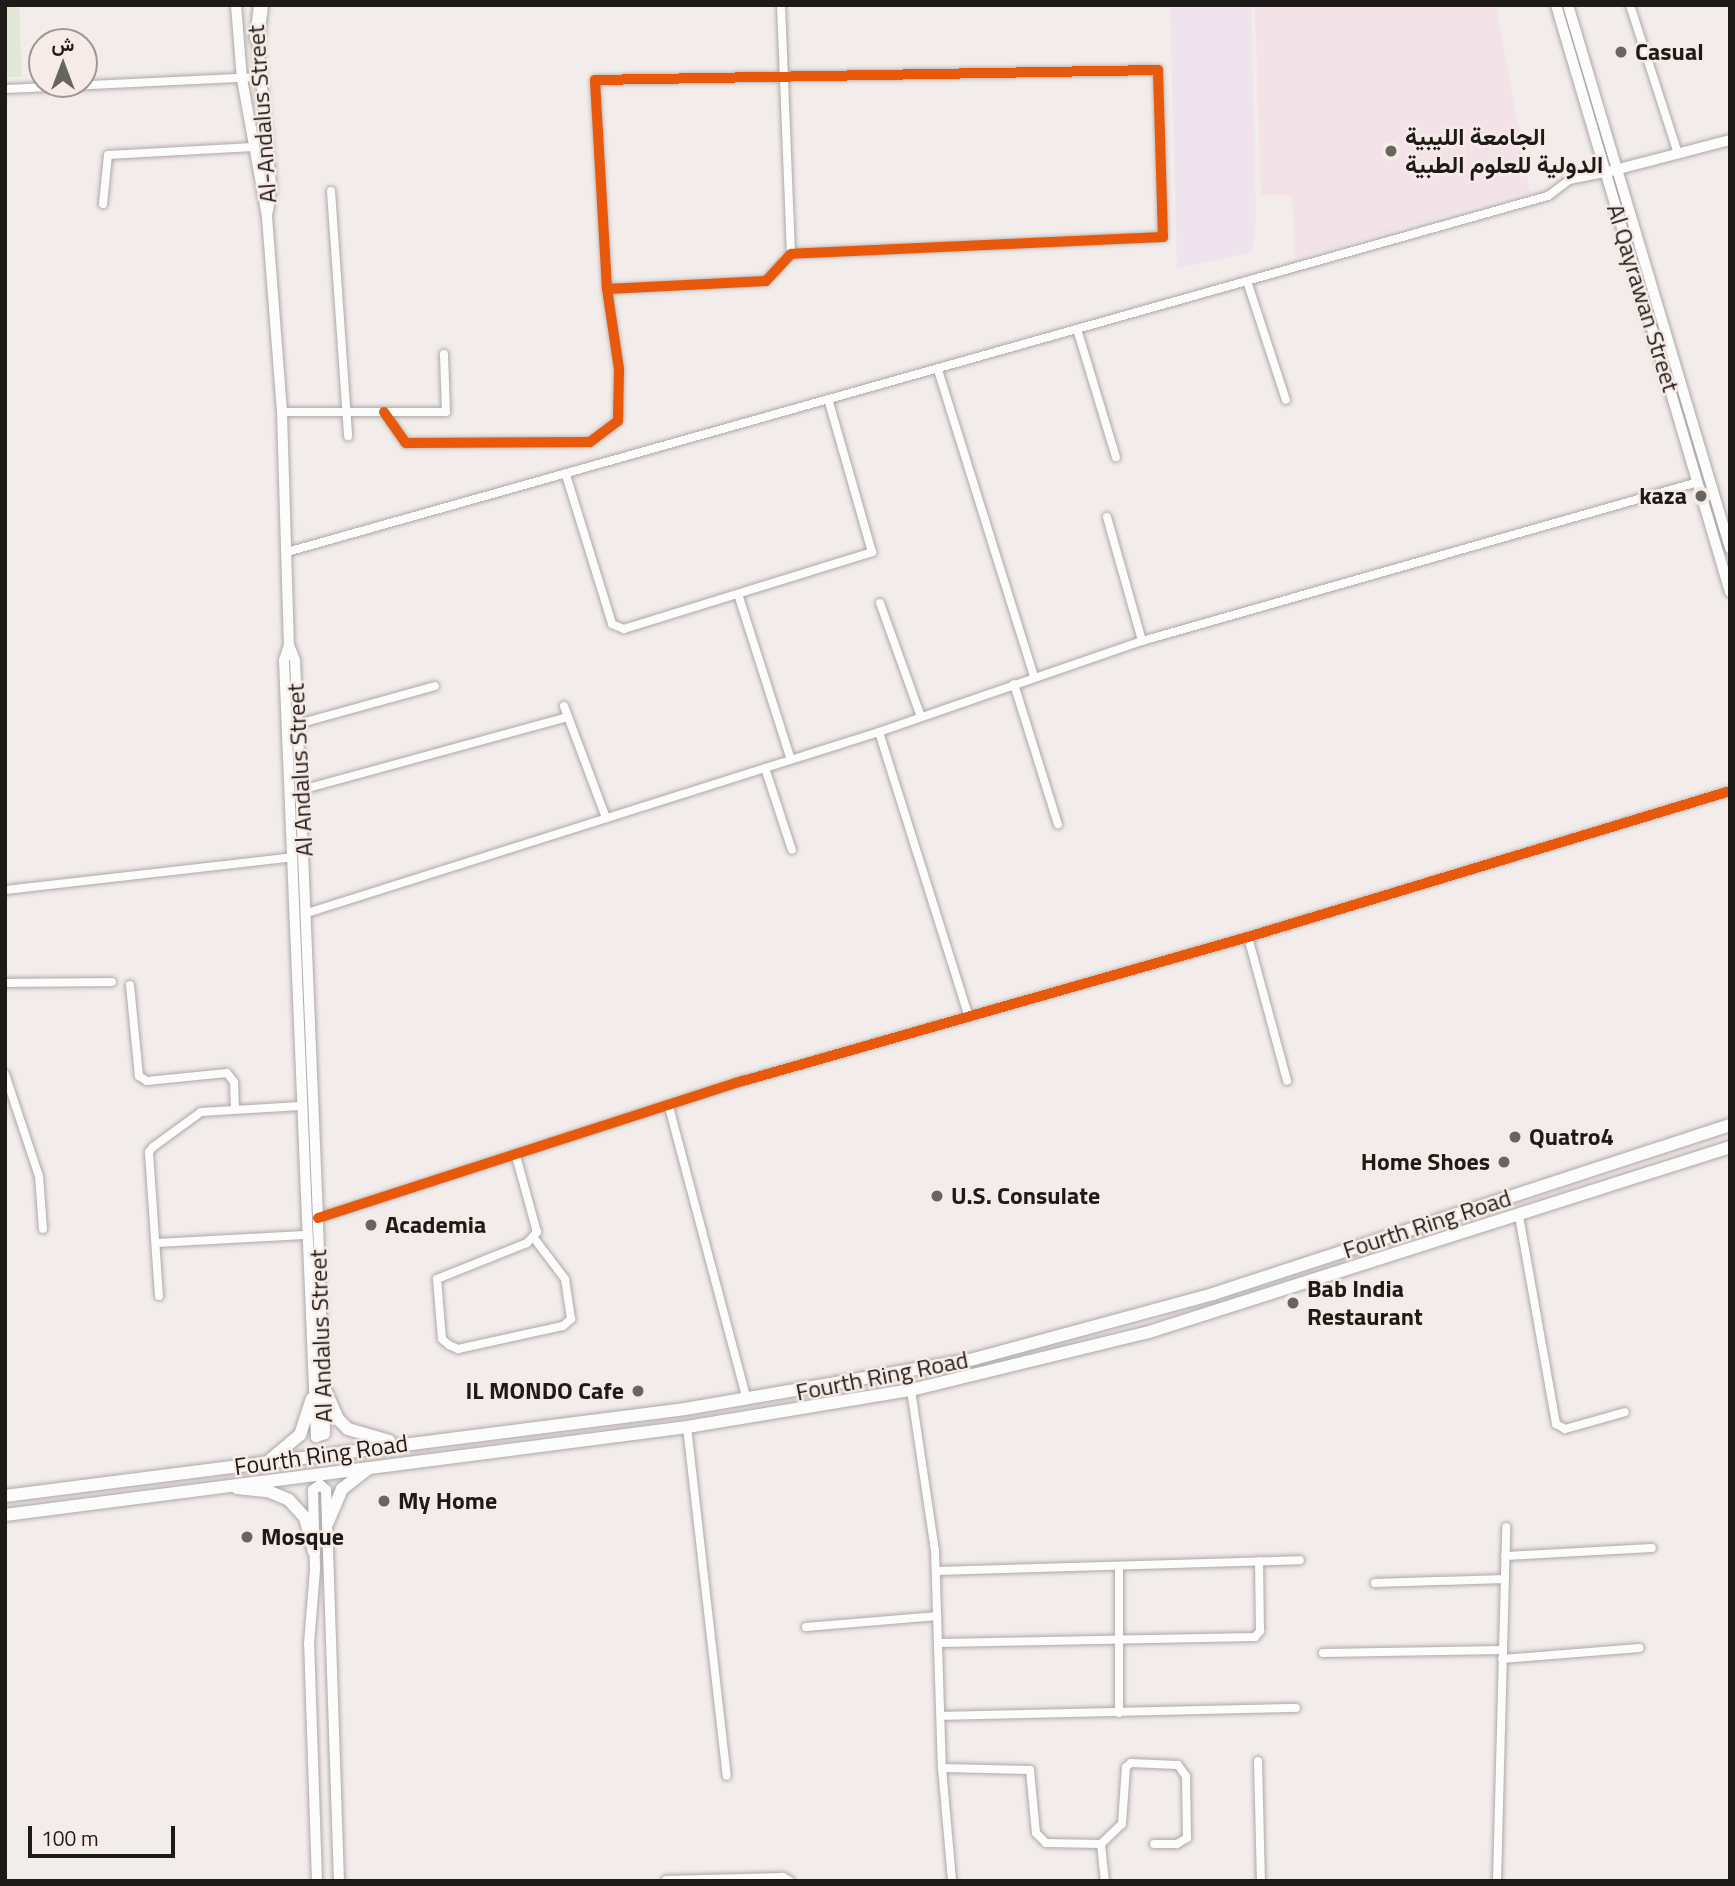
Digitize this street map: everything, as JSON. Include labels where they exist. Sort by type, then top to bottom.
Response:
[{"type":"highway","points":[[257,38],[261,5]]},
{"type":"main road","name":"Al-Andalus Street","points":[[236,5],[242,79],[268,217]]},
{"type":"main road","name":"Al-Andalus Street","points":[[255,5],[271,187],[268,217]]},
{"type":"main road","name":"Al Qayrawan Street","points":[[1556,5],[1730,548]]},
{"type":"main road","name":"Al Qayrawan Street","points":[[1568,5],[1611,171],[1730,592]]},
{"type":"main road","points":[[1611,171],[1730,140]]},
{"type":"main road","name":"Al Andalus Street","points":[[268,217],[282,412],[289,645],[284,660],[313,1434],[322,1437],[318,1218],[302,790],[295,660],[289,645]]},
{"type":"main road","name":"Fourth Ring Road","points":[[5,1496],[747,1400],[974,1359],[1213,1294],[1730,1125]]},
{"type":"main road","points":[[301,1137],[314,1137]]},
{"type":"main road","name":"Fourth Ring Road","points":[[5,1515],[212,1485],[687,1427],[911,1390],[1062,1356],[1519,1216],[1730,1147]]},
{"type":"main road","points":[[1056,1338],[1062,1356]]},
{"type":"main road","points":[[323,1384],[338,1419],[348,1429],[403,1444]]},
{"type":"main road","points":[[261,1464],[295,1442],[312,1399]]},
{"type":"main road","points":[[328,1522],[342,1489],[371,1467]]},
{"type":"main road","points":[[212,1485],[268,1492],[289,1500],[305,1518],[314,1552]]},
{"type":"main road","points":[[317,1881],[309,1628],[314,1552],[313,1490],[320,1485],[326,1490],[328,1522],[339,1881]]},
{"type":"main road","points":[[311,1733],[334,1732]]},
{"type":"street","points":[[781,5],[791,254]]},
{"type":"street","points":[[1630,5],[1678,154]]},
{"type":"street","points":[[384,412],[406,443],[590,442],[618,421],[619,369],[607,289],[595,79],[1158,70],[1163,237],[791,254],[766,281],[607,289]]},
{"type":"street","points":[[5,89],[260,77]]},
{"type":"street","points":[[103,204],[108,155],[253,148]]},
{"type":"street","points":[[287,552],[1548,196],[1569,180],[1611,171]]},
{"type":"street","points":[[331,191],[348,436]]},
{"type":"street","points":[[1247,281],[1286,400]]},
{"type":"street","points":[[1077,328],[1116,457]]},
{"type":"street","points":[[282,412],[446,412],[444,354]]},
{"type":"street","points":[[938,370],[1034,677]]},
{"type":"street","points":[[566,475],[615,627],[624,629],[872,552],[828,399]]},
{"type":"street","points":[[307,913],[879,732],[1142,640],[1698,482]]},
{"type":"street","points":[[1107,517],[1142,640]]},
{"type":"street","points":[[738,594],[790,760]]},
{"type":"street","points":[[880,603],[921,717]]},
{"type":"street","points":[[1014,684],[1058,824]]},
{"type":"street","points":[[298,724],[435,686]]},
{"type":"street","points":[[564,706],[606,818]]},
{"type":"street","points":[[302,790],[568,717]]},
{"type":"street","points":[[879,732],[969,1017]]},
{"type":"street","points":[[765,768],[792,850]]},
{"type":"street","points":[[318,1218],[669,1107],[1248,937],[1730,791]]},
{"type":"street","points":[[5,890],[293,857]]},
{"type":"street","points":[[1248,937],[1287,1081]]},
{"type":"street","points":[[5,984],[112,982]]},
{"type":"street","points":[[130,985],[139,1076],[147,1081],[228,1073],[234,1082],[235,1108]]},
{"type":"street","points":[[5,1074],[39,1176],[43,1229]]},
{"type":"street","points":[[159,1296],[149,1152],[201,1112],[300,1106]]},
{"type":"street","points":[[669,1107],[747,1400]]},
{"type":"street","points":[[516,1156],[537,1231],[534,1238],[437,1279],[442,1339],[449,1345],[458,1349],[563,1326],[571,1319],[565,1279],[534,1238]]},
{"type":"street","points":[[1519,1216],[1556,1424],[1565,1429],[1625,1412]]},
{"type":"street","points":[[156,1242],[305,1236]]},
{"type":"street","points":[[911,1390],[936,1572],[942,1768],[952,1881]]},
{"type":"street","points":[[687,1427],[727,1776]]},
{"type":"street","points":[[1497,1881],[1504,1728],[1502,1655],[1506,1527]]},
{"type":"street","points":[[1505,1556],[1652,1548]]},
{"type":"street","points":[[936,1572],[1300,1560]]},
{"type":"street","points":[[940,1643],[1255,1637],[1260,1631],[1259,1561]]},
{"type":"street","points":[[1119,1566],[1119,1713]]},
{"type":"street","points":[[1375,1583],[1505,1579]]},
{"type":"street","points":[[806,1627],[938,1616]]},
{"type":"street","points":[[1322,1653],[1502,1655],[1640,1648]]},
{"type":"street","points":[[941,1716],[1296,1708]]},
{"type":"street","points":[[1258,1761],[1261,1881]]},
{"type":"street","points":[[942,1768],[1026,1768],[1032,1775],[1036,1833],[1041,1841],[1101,1844],[1122,1824],[1126,1767],[1131,1763],[1172,1764],[1186,1776],[1187,1838],[1177,1844],[1154,1844]]},
{"type":"street","points":[[1101,1844],[1105,1881]]},
{"type":"street","points":[[666,1880],[783,1877],[790,1881]]},
{"type":"shaded area","points":[[1170,5],[1251,5],[1256,217],[1252,252],[1177,269]]},
{"type":"shaded area","name":"الجامعة الليبية الدولية للعلوم الطبية","points":[[1255,5],[1496,5],[1530,191],[1295,259],[1292,195],[1261,195]]},
{"type":"green space","points":[[5,5],[19,5],[22,77],[5,77]]},
{"type":"cycle path","points":[[384,412],[406,443],[590,442],[618,421],[619,369],[607,289],[595,80],[1158,70],[1163,237],[791,254],[766,281],[607,289]]},
{"type":"cycle path","points":[[318,1218],[743,1081],[1248,937],[1730,791]]},
{"type":"place","name":"Casual","points":[[1621,52]]},
{"type":"place","name":"الجامعة الليبية الدولية للعلوم الطبية","points":[[1391,151]]},
{"type":"place","name":"kaza","points":[[1701,496]]},
{"type":"place","name":"Quatro4","points":[[1515,1137]]},
{"type":"place","name":"Home Shoes","points":[[1504,1162]]},
{"type":"place","name":"U.S. Consulate","points":[[937,1196]]},
{"type":"place","name":"Academia","points":[[371,1225]]},
{"type":"place","name":"Bab India Restaurant","points":[[1293,1303]]},
{"type":"place","name":"IL MONDO Cafe","points":[[638,1391]]},
{"type":"place","name":"My Home","points":[[384,1501]]},
{"type":"place","name":"Mosque","points":[[247,1537]]}]
